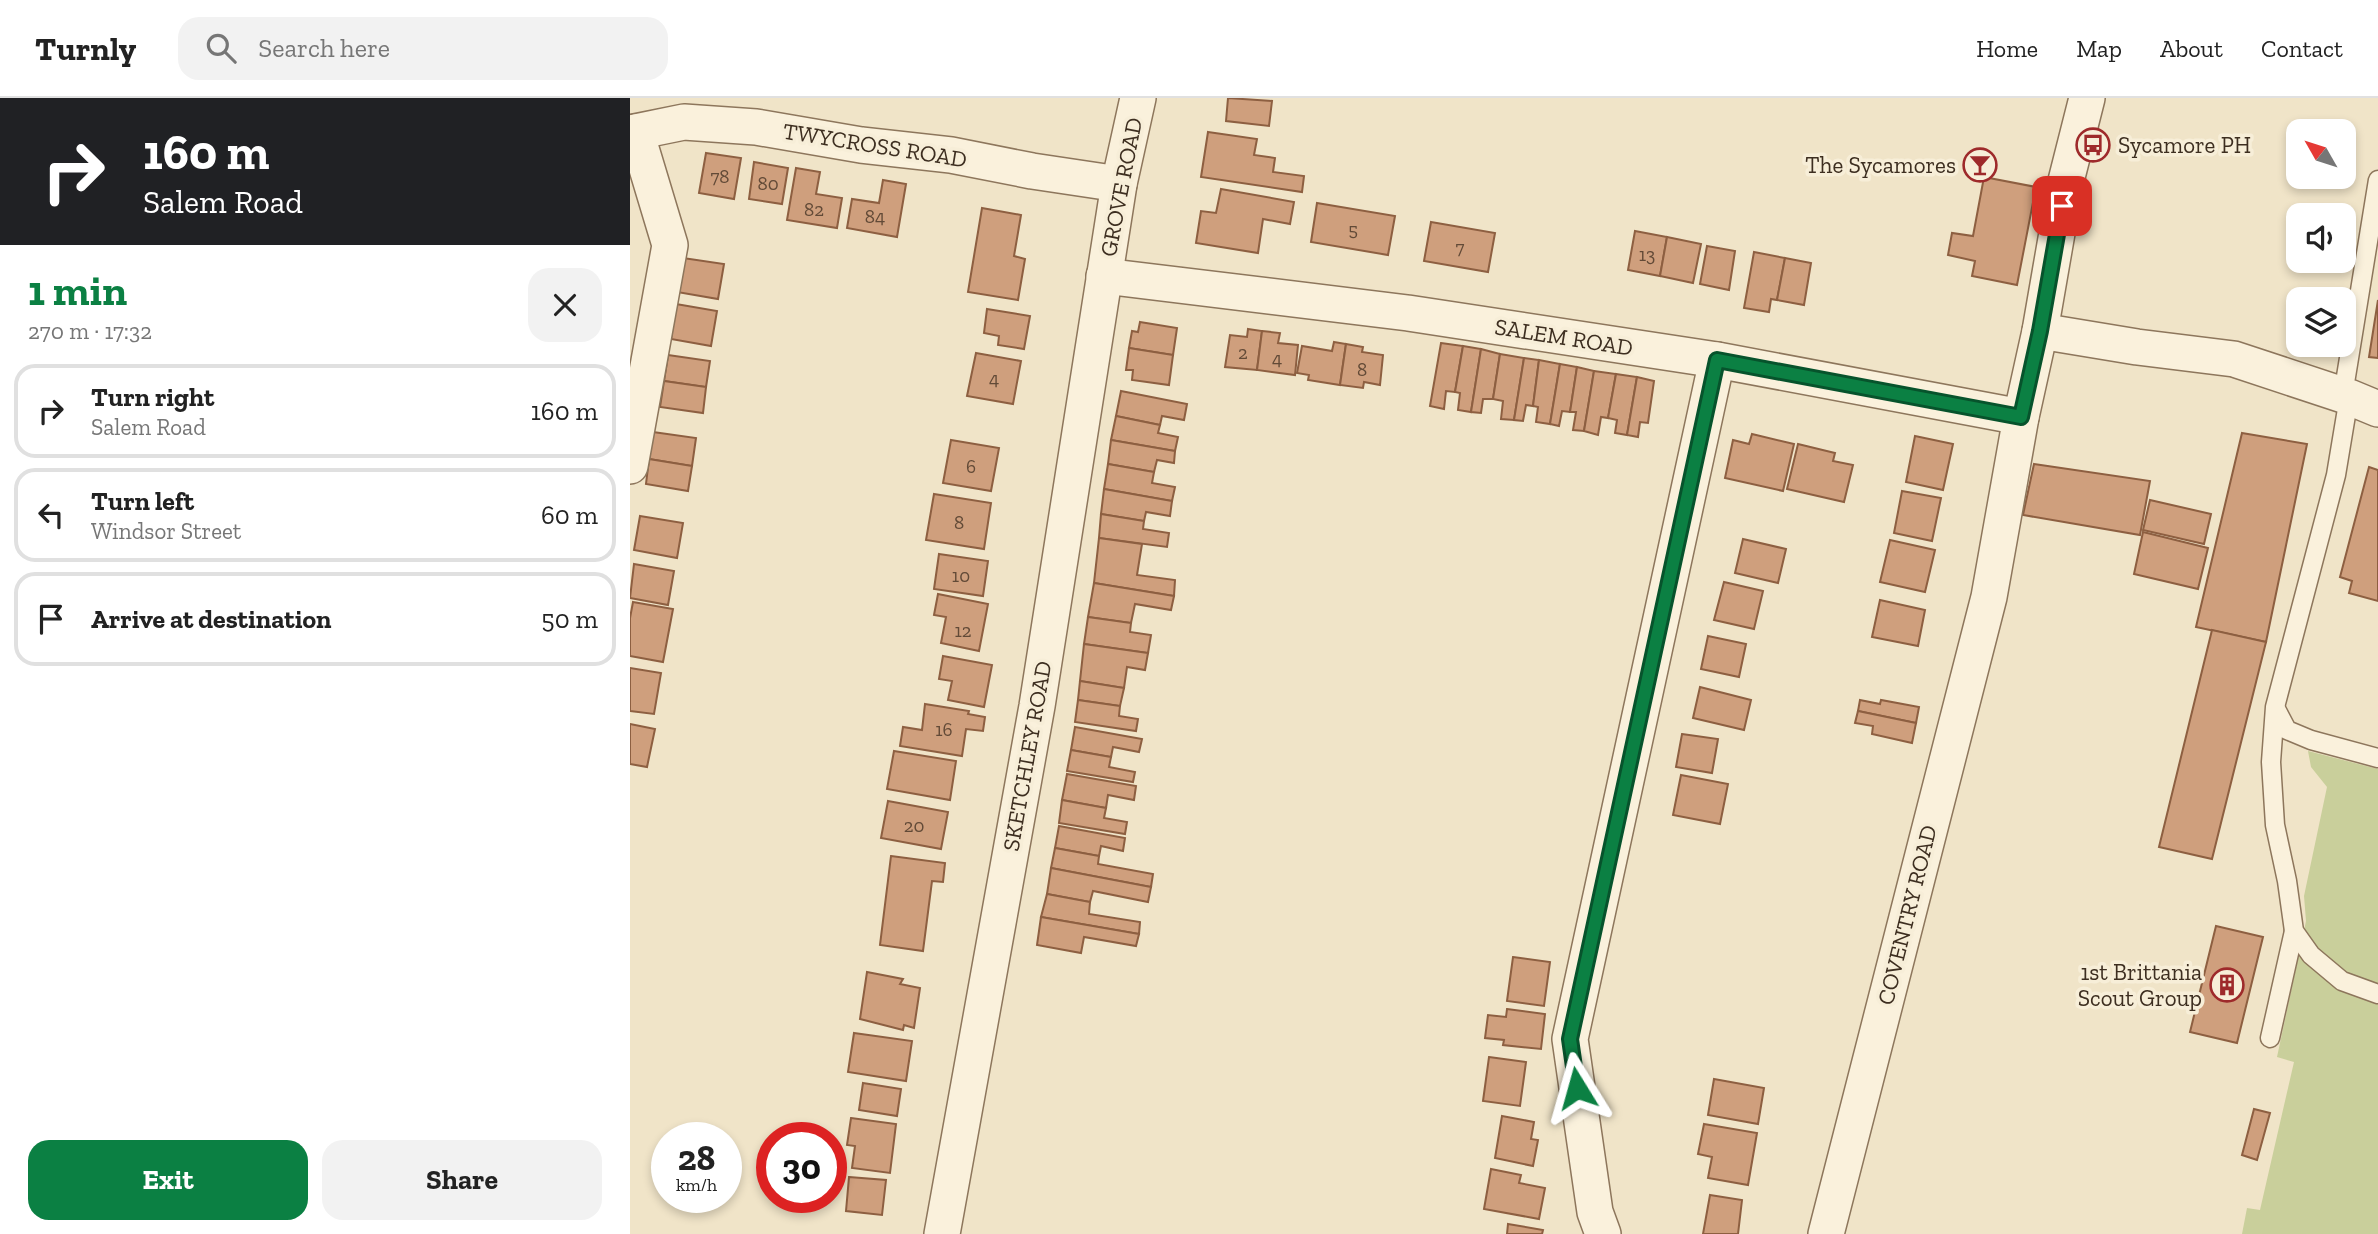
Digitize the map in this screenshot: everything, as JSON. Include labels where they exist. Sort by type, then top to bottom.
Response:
[{"type":"street","name":"GROVE ROAD","points":[[1104,276],[1119,184],[1139,98]]},
{"type":"street","name":"COVENTRY ROAD","points":[[1826,1234],[1989,597],[2066,181],[2087,98]]},
{"type":"street","name":"TWYCROSS ROAD","points":[[633,133],[684,122],[756,127],[862,145],[951,155],[1119,184]]},
{"type":"street","points":[[630,466],[670,245],[633,133]]},
{"type":"street","name":"SALEM ROAD","points":[[1104,276],[1409,313],[1717,360],[2021,417]]},
{"type":"street","name":"SKETCHLEY ROAD","points":[[942,1234],[1037,706],[1104,276]]},
{"type":"street","points":[[2040,331],[2234,359],[2357,400]]},
{"type":"street","points":[[1603,1234],[1595,1212],[1570,1039],[1717,360]]},
{"type":"lane","points":[[2270,1038],[2294,931],[2275,825],[2271,762],[2275,708],[2357,400],[2378,180]]},
{"type":"lane","points":[[2275,708],[2287,730],[2311,740],[2378,758]]},
{"type":"lane","points":[[2294,931],[2311,955],[2342,981],[2378,994]]},
{"type":"green space","points":[[2308,751],[2378,769],[2378,1234],[2242,1234],[2247,1208],[2260,1210],[2294,1062],[2277,1057],[2306,921],[2304,896],[2327,787],[2311,767]]},
{"type":"building","points":[[1228,98],[1272,101],[1269,126],[1226,121]]},
{"type":"building","points":[[1208,132],[1257,139],[1254,155],[1275,158],[1273,172],[1304,176],[1302,192],[1201,177]]},
{"type":"building","points":[[706,153],[741,158],[734,199],[699,193]]},
{"type":"building","points":[[754,162],[788,168],[782,204],[749,199]]},
{"type":"building","points":[[796,168],[820,172],[816,194],[842,198],[837,228],[787,220]]},
{"type":"building","points":[[1984,177],[2036,187],[2017,285],[1972,276],[1975,261],[1948,255],[1952,233],[1973,236]]},
{"type":"building","points":[[883,180],[906,184],[897,237],[847,228],[852,199],[879,203]]},
{"type":"building","points":[[1221,189],[1294,202],[1290,224],[1263,219],[1258,253],[1196,243],[1201,211],[1216,213]]},
{"type":"building","points":[[1317,203],[1395,216],[1388,255],[1311,242]]},
{"type":"building","points":[[982,208],[1021,215],[1014,256],[1025,259],[1018,300],[968,292]]},
{"type":"building","points":[[1431,222],[1495,233],[1488,272],[1424,261]]},
{"type":"building","points":[[1635,231],[1667,237],[1660,276],[1628,270]]},
{"type":"building","points":[[1667,237],[1701,244],[1693,283],[1660,276]]},
{"type":"building","points":[[1707,246],[1735,251],[1729,290],[1700,284]]},
{"type":"building","points":[[1754,252],[1785,258],[1777,300],[1771,299],[1769,312],[1744,308]]},
{"type":"building","points":[[683,258],[724,264],[718,299],[677,292]]},
{"type":"building","points":[[1785,258],[1811,263],[1804,305],[1777,300]]},
{"type":"building","points":[[2378,300],[2378,358],[2369,357]]},
{"type":"building","points":[[676,304],[717,311],[711,346],[671,339]]},
{"type":"building","points":[[987,309],[1030,316],[1024,349],[998,345],[999,336],[984,333]]},
{"type":"building","points":[[1140,322],[1177,328],[1173,355],[1129,348],[1132,331],[1138,332]]},
{"type":"building","points":[[1248,329],[1262,331],[1257,370],[1225,367],[1230,335],[1247,337]]},
{"type":"building","points":[[1262,331],[1280,333],[1278,343],[1298,345],[1295,375],[1257,370]]},
{"type":"building","points":[[1334,342],[1346,344],[1340,385],[1308,380],[1309,375],[1297,373],[1302,346],[1332,351]]},
{"type":"building","points":[[1441,343],[1463,346],[1455,392],[1446,391],[1444,409],[1430,406]]},
{"type":"building","points":[[1346,344],[1363,347],[1362,352],[1383,355],[1380,385],[1364,382],[1363,388],[1340,385]]},
{"type":"building","points":[[1463,346],[1481,349],[1471,412],[1458,410],[1460,393],[1455,392]]},
{"type":"building","points":[[1129,348],[1173,355],[1169,385],[1132,380],[1133,370],[1126,370]]},
{"type":"building","points":[[1481,349],[1500,354],[1493,399],[1483,399],[1481,413],[1471,412]]},
{"type":"building","points":[[976,353],[1021,361],[1013,404],[967,396]]},
{"type":"building","points":[[1500,354],[1524,358],[1514,420],[1501,419],[1503,401],[1493,399]]},
{"type":"building","points":[[668,355],[710,361],[706,387],[664,381]]},
{"type":"building","points":[[1524,358],[1539,360],[1533,406],[1526,405],[1523,421],[1514,420]]},
{"type":"building","points":[[1539,360],[1560,364],[1550,424],[1536,422],[1538,407],[1533,406]]},
{"type":"building","points":[[1560,364],[1577,367],[1570,412],[1562,411],[1559,426],[1550,424]]},
{"type":"building","points":[[1577,367],[1594,371],[1584,431],[1573,430],[1576,412],[1570,412]]},
{"type":"building","points":[[1594,371],[1616,374],[1608,418],[1601,417],[1598,435],[1584,431]]},
{"type":"building","points":[[1616,374],[1637,377],[1627,435],[1615,433],[1617,420],[1608,418]]},
{"type":"building","points":[[1637,377],[1654,381],[1648,423],[1640,422],[1638,437],[1627,435]]},
{"type":"building","points":[[664,381],[706,387],[703,413],[660,407]]},
{"type":"building","points":[[1121,391],[1187,404],[1184,420],[1162,416],[1160,425],[1116,416]]},
{"type":"building","points":[[1116,416],[1160,425],[1158,433],[1178,437],[1175,451],[1111,440]]},
{"type":"building","points":[[653,432],[696,438],[692,466],[649,459]]},
{"type":"building","points":[[2242,433],[2307,444],[2266,642],[2196,627]]},
{"type":"building","points":[[1752,434],[1794,444],[1783,491],[1725,478],[1733,440],[1749,444]]},
{"type":"building","points":[[1915,436],[1953,444],[1943,490],[1906,482]]},
{"type":"building","points":[[951,440],[999,448],[991,491],[943,483]]},
{"type":"building","points":[[1111,440],[1175,451],[1174,463],[1157,460],[1154,472],[1108,464]]},
{"type":"building","points":[[1798,444],[1835,453],[1833,461],[1853,465],[1844,502],[1787,489]]},
{"type":"building","points":[[649,459],[692,466],[688,491],[646,484]]},
{"type":"building","points":[[1108,464],[1154,472],[1152,483],[1175,487],[1172,501],[1104,489]]},
{"type":"building","points":[[2034,464],[2150,481],[2140,535],[2023,515]]},
{"type":"building","points":[[2369,467],[2378,470],[2378,601],[2349,593],[2352,581],[2340,577]]},
{"type":"building","points":[[1104,489],[1172,501],[1170,516],[1146,512],[1144,521],[1101,514]]},
{"type":"building","points":[[1902,491],[1941,498],[1932,541],[1894,533]]},
{"type":"building","points":[[934,494],[991,503],[984,549],[926,540]]},
{"type":"building","points":[[2150,500],[2211,514],[2204,544],[2143,530]]},
{"type":"building","points":[[1101,514],[1144,521],[1143,529],[1169,533],[1167,547],[1099,538]]},
{"type":"building","points":[[640,516],[683,523],[677,558],[634,550]]},
{"type":"building","points":[[2143,532],[2208,548],[2198,589],[2134,574]]},
{"type":"building","points":[[1099,538],[1142,544],[1137,575],[1175,580],[1174,596],[1094,583]]},
{"type":"building","points":[[1743,539],[1786,549],[1778,583],[1735,573]]},
{"type":"building","points":[[1890,540],[1935,550],[1925,592],[1880,582]]},
{"type":"building","points":[[939,554],[988,561],[983,596],[934,589]]},
{"type":"building","points":[[634,564],[674,571],[668,605],[630,598]]},
{"type":"building","points":[[1724,582],[1763,591],[1754,629],[1714,620]]},
{"type":"building","points":[[1094,583],[1174,596],[1171,610],[1135,604],[1131,623],[1088,617]]},
{"type":"building","points":[[938,594],[988,604],[979,651],[941,643],[946,617],[934,615]]},
{"type":"building","points":[[1880,600],[1925,610],[1918,646],[1872,637]]},
{"type":"building","points":[[633,602],[673,609],[663,662],[630,656],[630,618]]},
{"type":"building","points":[[1088,617],[1131,623],[1130,632],[1151,635],[1148,653],[1084,644]]},
{"type":"building","points":[[2212,630],[2266,642],[2212,859],[2159,847]]},
{"type":"building","points":[[1708,636],[1746,644],[1739,677],[1701,669]]},
{"type":"building","points":[[1084,644],[1148,653],[1145,670],[1127,667],[1124,688],[1080,681]]},
{"type":"building","points":[[943,656],[992,665],[984,707],[948,700],[952,681],[939,679]]},
{"type":"building","points":[[630,668],[661,673],[654,714],[630,711]]},
{"type":"building","points":[[1080,681],[1124,688],[1120,706],[1078,700]]},
{"type":"building","points":[[1700,687],[1751,700],[1744,730],[1693,718]]},
{"type":"building","points":[[1078,700],[1120,706],[1119,716],[1138,719],[1136,731],[1075,722]]},
{"type":"building","points":[[1860,700],[1880,704],[1881,700],[1919,707],[1916,723],[1858,711]]},
{"type":"building","points":[[925,704],[969,711],[968,714],[985,717],[983,731],[966,729],[962,756],[900,746],[903,727],[922,730]]},
{"type":"building","points":[[1858,711],[1916,723],[1912,743],[1872,734],[1873,726],[1855,723]]},
{"type":"building","points":[[630,724],[655,729],[647,767],[630,764]]},
{"type":"building","points":[[1075,727],[1142,739],[1139,752],[1113,747],[1111,757],[1071,750]]},
{"type":"building","points":[[1682,734],[1718,739],[1712,773],[1676,767]]},
{"type":"building","points":[[1071,750],[1111,757],[1109,767],[1135,772],[1133,782],[1067,771]]},
{"type":"building","points":[[894,751],[956,761],[950,800],[887,789]]},
{"type":"building","points":[[1067,774],[1136,786],[1134,800],[1108,795],[1106,808],[1062,800]]},
{"type":"building","points":[[1681,775],[1728,784],[1720,824],[1673,815]]},
{"type":"building","points":[[1062,800],[1106,808],[1104,818],[1127,822],[1125,834],[1059,823]]},
{"type":"building","points":[[888,801],[948,812],[941,849],[881,838]]},
{"type":"building","points":[[1059,826],[1125,838],[1123,851],[1101,846],[1099,856],[1055,848]]},
{"type":"building","points":[[1055,848],[1099,856],[1098,864],[1153,874],[1151,887],[1051,868]]},
{"type":"building","points":[[891,856],[945,863],[943,882],[932,881],[923,951],[880,945]]},
{"type":"building","points":[[1051,868],[1151,887],[1148,902],[1093,891],[1090,902],[1047,894]]},
{"type":"building","points":[[1047,894],[1090,902],[1089,914],[1140,922],[1139,934],[1041,917]]},
{"type":"building","points":[[1041,917],[1139,934],[1136,946],[1084,937],[1081,953],[1037,945]]},
{"type":"building","name":"1st Brittania Scout Group","points":[[2216,926],[2263,937],[2237,1043],[2190,1032]]},
{"type":"building","points":[[1513,957],[1550,962],[1544,1006],[1507,1001]]},
{"type":"building","points":[[867,972],[903,979],[900,984],[920,988],[914,1028],[904,1025],[903,1030],[860,1019]]},
{"type":"building","points":[[1507,1009],[1545,1014],[1541,1049],[1503,1045],[1504,1040],[1485,1038],[1488,1015],[1506,1017]]},
{"type":"building","points":[[854,1033],[912,1041],[906,1081],[848,1072]]},
{"type":"building","points":[[1489,1057],[1526,1062],[1520,1106],[1483,1101]]},
{"type":"building","points":[[1714,1079],[1764,1088],[1758,1124],[1708,1115]]},
{"type":"building","points":[[863,1083],[901,1089],[897,1116],[859,1110]]},
{"type":"building","points":[[2254,1109],[2270,1113],[2257,1160],[2242,1155]]},
{"type":"building","points":[[1502,1116],[1534,1122],[1531,1139],[1538,1140],[1533,1166],[1495,1158]]},
{"type":"building","points":[[851,1118],[896,1124],[890,1173],[852,1168],[855,1146],[847,1145]]},
{"type":"building","points":[[1704,1124],[1757,1133],[1748,1185],[1708,1178],[1712,1157],[1698,1154]]},
{"type":"building","points":[[1491,1169],[1521,1175],[1519,1183],[1545,1188],[1539,1219],[1484,1209]]},
{"type":"building","points":[[849,1177],[886,1180],[882,1215],[847,1211]]},
{"type":"building","points":[[1710,1195],[1742,1200],[1738,1234],[1703,1234]]},
{"type":"building","points":[[1508,1224],[1543,1230],[1542,1234],[1507,1234]]},
{"type":"place","name":"Sycamore PH","points":[[2093,145]]},
{"type":"place","name":"The Sycamores","points":[[1980,165]]},
{"type":"place","name":"1st Brittania Scout Group","points":[[2227,985]]},
{"type":"route","points":[[1577,1088],[1570,1039],[1717,360],[2021,417],[2040,331],[2062,206]]}]
